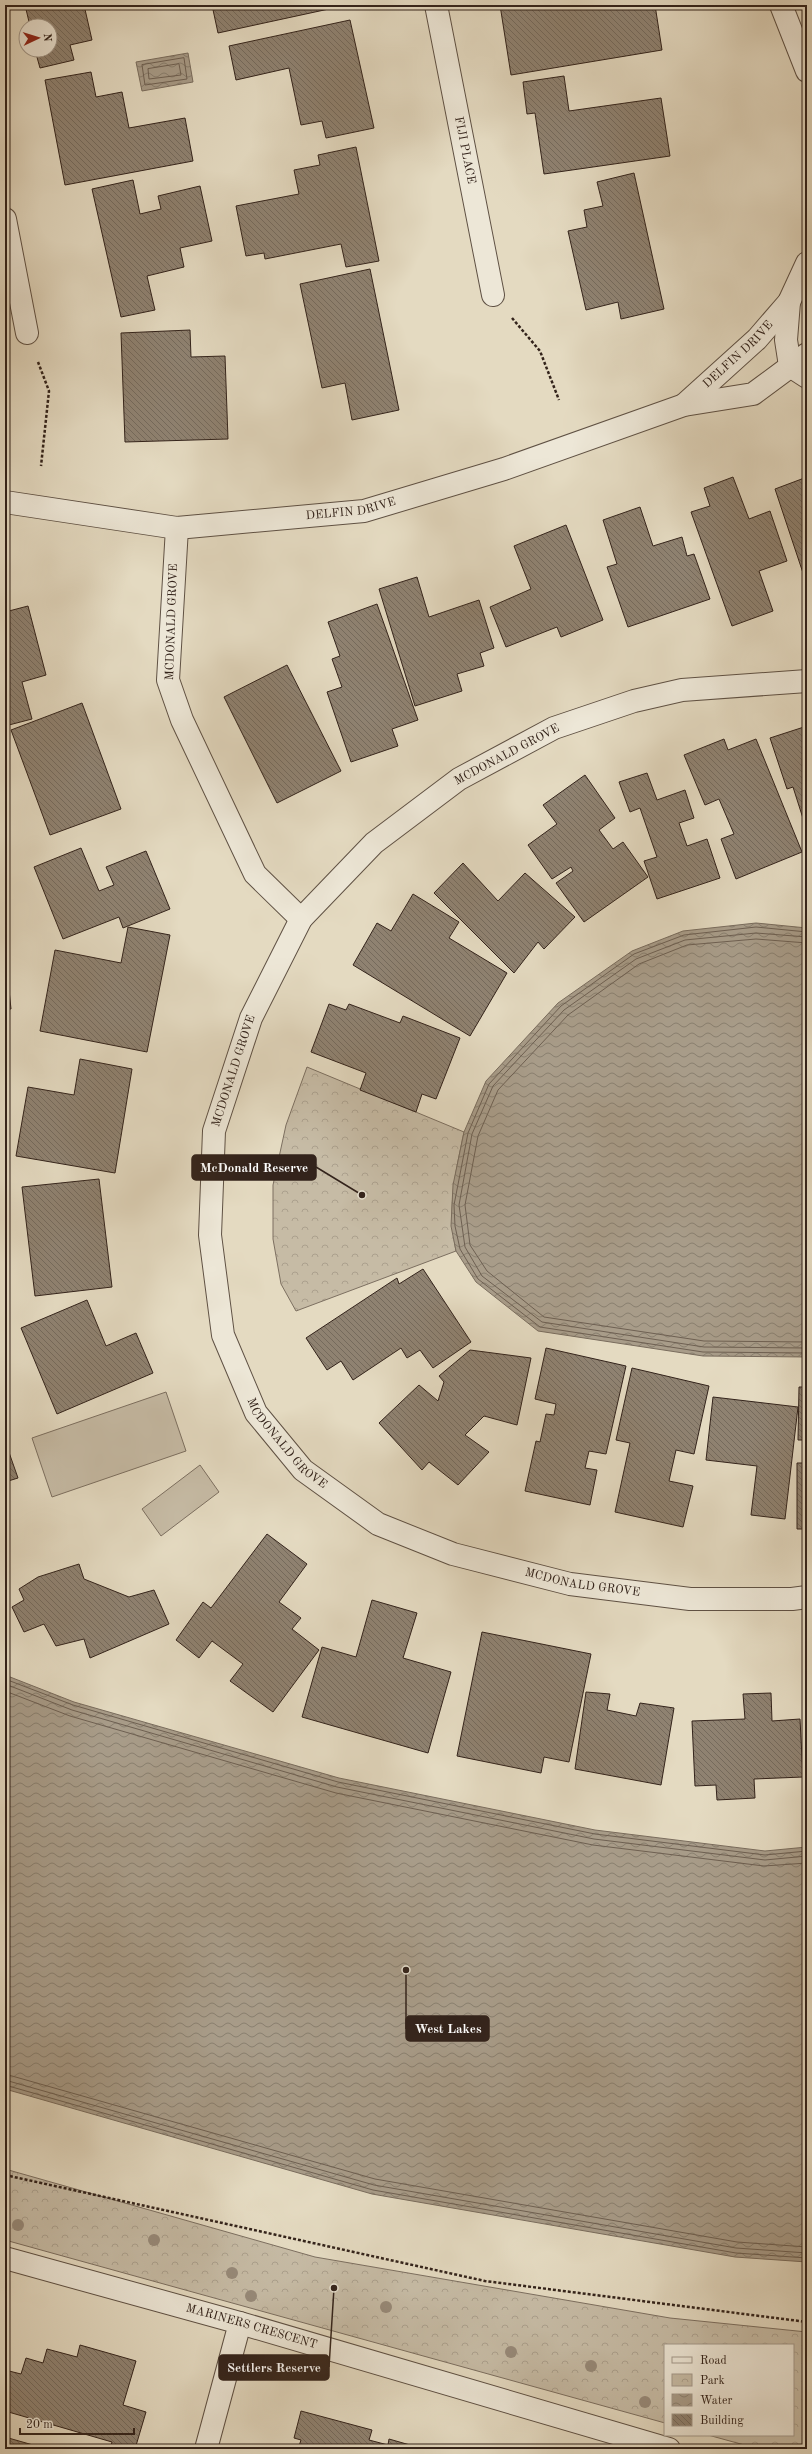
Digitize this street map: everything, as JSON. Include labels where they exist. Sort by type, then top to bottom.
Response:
[{"type":"street","name":"FIJI PLACE","points":[[436,5],[493,295]]},
{"type":"street","points":[[781,5],[807,71]]},
{"type":"street","points":[[5,219],[27,333]]},
{"type":"street","points":[[801,366],[786,340],[789,302],[807,263]]},
{"type":"street","name":"DELFIN DRIVE","points":[[684,405],[757,339],[789,302]]},
{"type":"street","name":"DELFIN DRIVE","points":[[5,502],[177,528],[364,510],[504,469],[684,405],[753,394],[801,366]]},
{"type":"street","name":"MCDONALD GROVE","points":[[177,528],[168,680],[182,720],[256,874],[301,919]]},
{"type":"street","name":"MCDONALD GROVE","points":[[807,681],[682,690],[634,701],[554,728],[459,778],[374,843],[301,919],[251,1018],[214,1131],[210,1235],[224,1334],[256,1412],[303,1470],[378,1524],[452,1554],[570,1584],[675,1597],[792,1599],[807,1597]]},
{"type":"street","name":"MARINERS CRESCENT","points":[[5,2258],[240,2323],[661,2448]]},
{"type":"street","points":[[206,2449],[240,2323]]},
{"type":"path","points":[[493,295],[540,351],[559,400]]},
{"type":"path","points":[[27,333],[49,392],[41,466]]},
{"type":"path","points":[[5,2175],[485,2281],[807,2322]]},
{"type":"green space","points":[[307,1067],[464,1132],[455,1177],[452,1205],[453,1234],[456,1251],[296,1311],[281,1284],[273,1239],[273,1185],[286,1125]]},
{"type":"green space","points":[[166,1392],[186,1451],[52,1497],[32,1438]]},
{"type":"green space","points":[[200,1465],[219,1492],[161,1536],[142,1509]]},
{"type":"green space","points":[[5,2169],[315,2257],[670,2318],[807,2332],[807,2449],[759,2449],[712,2436],[794,2436],[794,2344],[664,2344],[664,2423],[5,2240]]},
{"type":"water","points":[[188,53],[193,82],[142,91],[136,62]]},
{"type":"water","points":[[756,923],[807,928],[807,1357],[703,1356],[538,1331],[476,1282],[456,1251],[451,1226],[453,1185],[464,1132],[486,1081],[558,1003],[632,951],[683,931]]},
{"type":"water","points":[[5,1675],[74,1702],[339,1778],[595,1830],[765,1851],[807,1847],[807,2262],[735,2257],[372,2194],[5,2089]]},
{"type":"building","points":[[25,5],[84,5],[92,40],[70,45],[74,60],[40,68],[37,58],[58,58],[58,18],[28,18]]},
{"type":"building","points":[[212,5],[338,5],[338,7],[218,33]]},
{"type":"building","points":[[500,5],[655,5],[662,50],[511,75]]},
{"type":"building","points":[[350,20],[374,128],[326,138],[322,121],[301,125],[289,68],[236,80],[229,46]]},
{"type":"building","points":[[91,72],[96,97],[122,92],[129,128],[185,118],[193,161],[65,185],[45,80]]},
{"type":"building","points":[[564,76],[569,111],[661,98],[670,156],[544,174],[535,113],[527,114],[523,82]]},
{"type":"building","points":[[356,147],[379,261],[346,267],[341,244],[265,259],[264,253],[246,256],[236,206],[299,194],[294,170],[320,165],[318,155]]},
{"type":"building","points":[[634,173],[664,309],[621,319],[618,302],[586,310],[568,231],[587,227],[584,210],[603,206],[597,182]]},
{"type":"building","points":[[133,180],[140,214],[161,209],[158,196],[200,186],[212,241],[180,248],[184,267],[147,276],[155,310],[121,317],[92,189]]},
{"type":"building","points":[[370,269],[399,410],[352,420],[345,383],[322,388],[300,284]]},
{"type":"building","points":[[190,330],[191,357],[225,356],[228,439],[125,442],[121,333]]},
{"type":"building","points":[[733,477],[749,519],[770,511],[787,561],[759,571],[773,611],[732,626],[691,512],[710,506],[704,488]]},
{"type":"building","points":[[807,477],[807,585],[775,489]]},
{"type":"building","points":[[640,507],[653,546],[682,537],[687,556],[694,554],[710,599],[628,627],[607,567],[617,564],[603,520]]},
{"type":"building","points":[[566,525],[603,620],[561,637],[557,627],[506,647],[490,607],[531,589],[514,546]]},
{"type":"building","points":[[417,577],[429,617],[479,600],[494,648],[480,653],[484,666],[457,674],[462,691],[415,706],[379,589]]},
{"type":"building","points":[[377,604],[418,720],[392,729],[398,746],[351,762],[327,692],[342,687],[332,659],[340,656],[328,622]]},
{"type":"building","points":[[28,606],[46,675],[22,682],[32,719],[5,726],[5,612]]},
{"type":"building","points":[[287,665],[341,771],[277,803],[224,697]]},
{"type":"building","points":[[82,703],[121,809],[50,835],[11,730]]},
{"type":"building","points":[[807,726],[807,831],[793,787],[787,789],[770,738]]},
{"type":"building","points":[[724,739],[728,750],[756,739],[802,852],[736,879],[721,839],[734,834],[719,799],[705,805],[684,755]]},
{"type":"building","points":[[647,773],[657,800],[685,790],[694,818],[679,823],[687,846],[707,839],[720,878],[657,899],[644,861],[657,857],[640,808],[630,812],[619,782]]},
{"type":"building","points":[[585,775],[615,818],[599,830],[613,849],[623,842],[648,877],[584,922],[556,883],[573,871],[571,867],[552,879],[528,845],[557,824],[543,805]]},
{"type":"building","points":[[81,848],[99,891],[114,885],[106,867],[146,851],[170,909],[123,928],[119,917],[63,939],[34,867]]},
{"type":"building","points":[[463,863],[498,901],[525,873],[575,917],[544,949],[538,942],[514,973],[434,893]]},
{"type":"building","points":[[413,894],[459,922],[449,938],[507,973],[470,1036],[353,965],[377,923],[391,931]]},
{"type":"building","points":[[128,927],[170,935],[147,1052],[40,1031],[55,950],[121,963]]},
{"type":"building","points":[[5,952],[11,1009],[5,1009]]},
{"type":"building","points":[[329,1004],[346,1010],[349,1004],[400,1023],[403,1016],[460,1038],[436,1099],[422,1094],[416,1112],[360,1090],[366,1073],[311,1052]]},
{"type":"building","points":[[80,1059],[132,1069],[115,1173],[16,1156],[28,1087],[74,1095]]},
{"type":"building","points":[[99,1179],[112,1287],[35,1296],[22,1187]]},
{"type":"building","points":[[423,1269],[471,1342],[433,1368],[420,1350],[407,1358],[401,1348],[353,1380],[341,1361],[327,1370],[306,1338],[397,1278],[399,1284]]},
{"type":"building","points":[[87,1300],[106,1346],[136,1333],[153,1373],[57,1414],[21,1328]]},
{"type":"building","points":[[546,1348],[626,1366],[606,1454],[589,1451],[585,1468],[597,1470],[590,1505],[525,1491],[536,1441],[540,1442],[546,1414],[554,1415],[556,1404],[535,1399]]},
{"type":"building","points":[[470,1350],[531,1358],[517,1425],[484,1416],[465,1435],[489,1452],[458,1485],[429,1462],[422,1470],[379,1423],[419,1385],[438,1401],[444,1382],[439,1376]]},
{"type":"building","points":[[632,1368],[709,1386],[694,1454],[676,1450],[669,1481],[693,1486],[683,1527],[615,1512],[630,1443],[616,1440]]},
{"type":"building","points":[[799,1387],[807,1387],[807,1440],[798,1440]]},
{"type":"building","points":[[713,1397],[798,1407],[785,1519],[751,1515],[757,1466],[706,1460]]},
{"type":"building","points":[[5,1441],[18,1478],[5,1482]]},
{"type":"building","points":[[797,1463],[807,1463],[807,1529],[797,1529]]},
{"type":"building","points":[[267,1534],[307,1564],[279,1602],[301,1618],[292,1629],[319,1650],[273,1712],[230,1681],[243,1664],[212,1641],[199,1658],[176,1640],[203,1602],[211,1608]]},
{"type":"building","points":[[79,1564],[84,1579],[129,1597],[154,1590],[169,1624],[90,1658],[84,1639],[56,1646],[44,1624],[24,1632],[12,1607],[24,1600],[19,1589],[38,1577]]},
{"type":"building","points":[[372,1600],[417,1613],[403,1658],[451,1672],[428,1753],[302,1717],[322,1647],[356,1657]]},
{"type":"building","points":[[482,1632],[591,1654],[569,1762],[544,1757],[541,1773],[457,1756]]},
{"type":"building","points":[[586,1692],[610,1694],[607,1710],[636,1716],[640,1703],[674,1708],[661,1785],[575,1769]]},
{"type":"building","points":[[771,1693],[772,1721],[800,1719],[803,1777],[754,1779],[755,1798],[717,1800],[716,1785],[695,1786],[692,1721],[745,1719],[743,1694]]},
{"type":"building","points":[[80,2345],[136,2361],[123,2405],[146,2412],[135,2449],[110,2449],[112,2442],[5,2411],[5,2370],[21,2374],[26,2358],[43,2363],[47,2349],[77,2357]]},
{"type":"building","points":[[301,2411],[372,2430],[369,2440],[388,2445],[389,2439],[424,2449],[298,2449],[301,2440],[294,2438]]},
{"type":"building","points":[[5,2437],[47,2449],[5,2449]]},
{"type":"place","name":"McDonald Reserve","points":[[362,1195]]},
{"type":"place","name":"West Lakes","points":[[406,1970]]},
{"type":"place","name":"Settlers Reserve","points":[[334,2288]]}]
